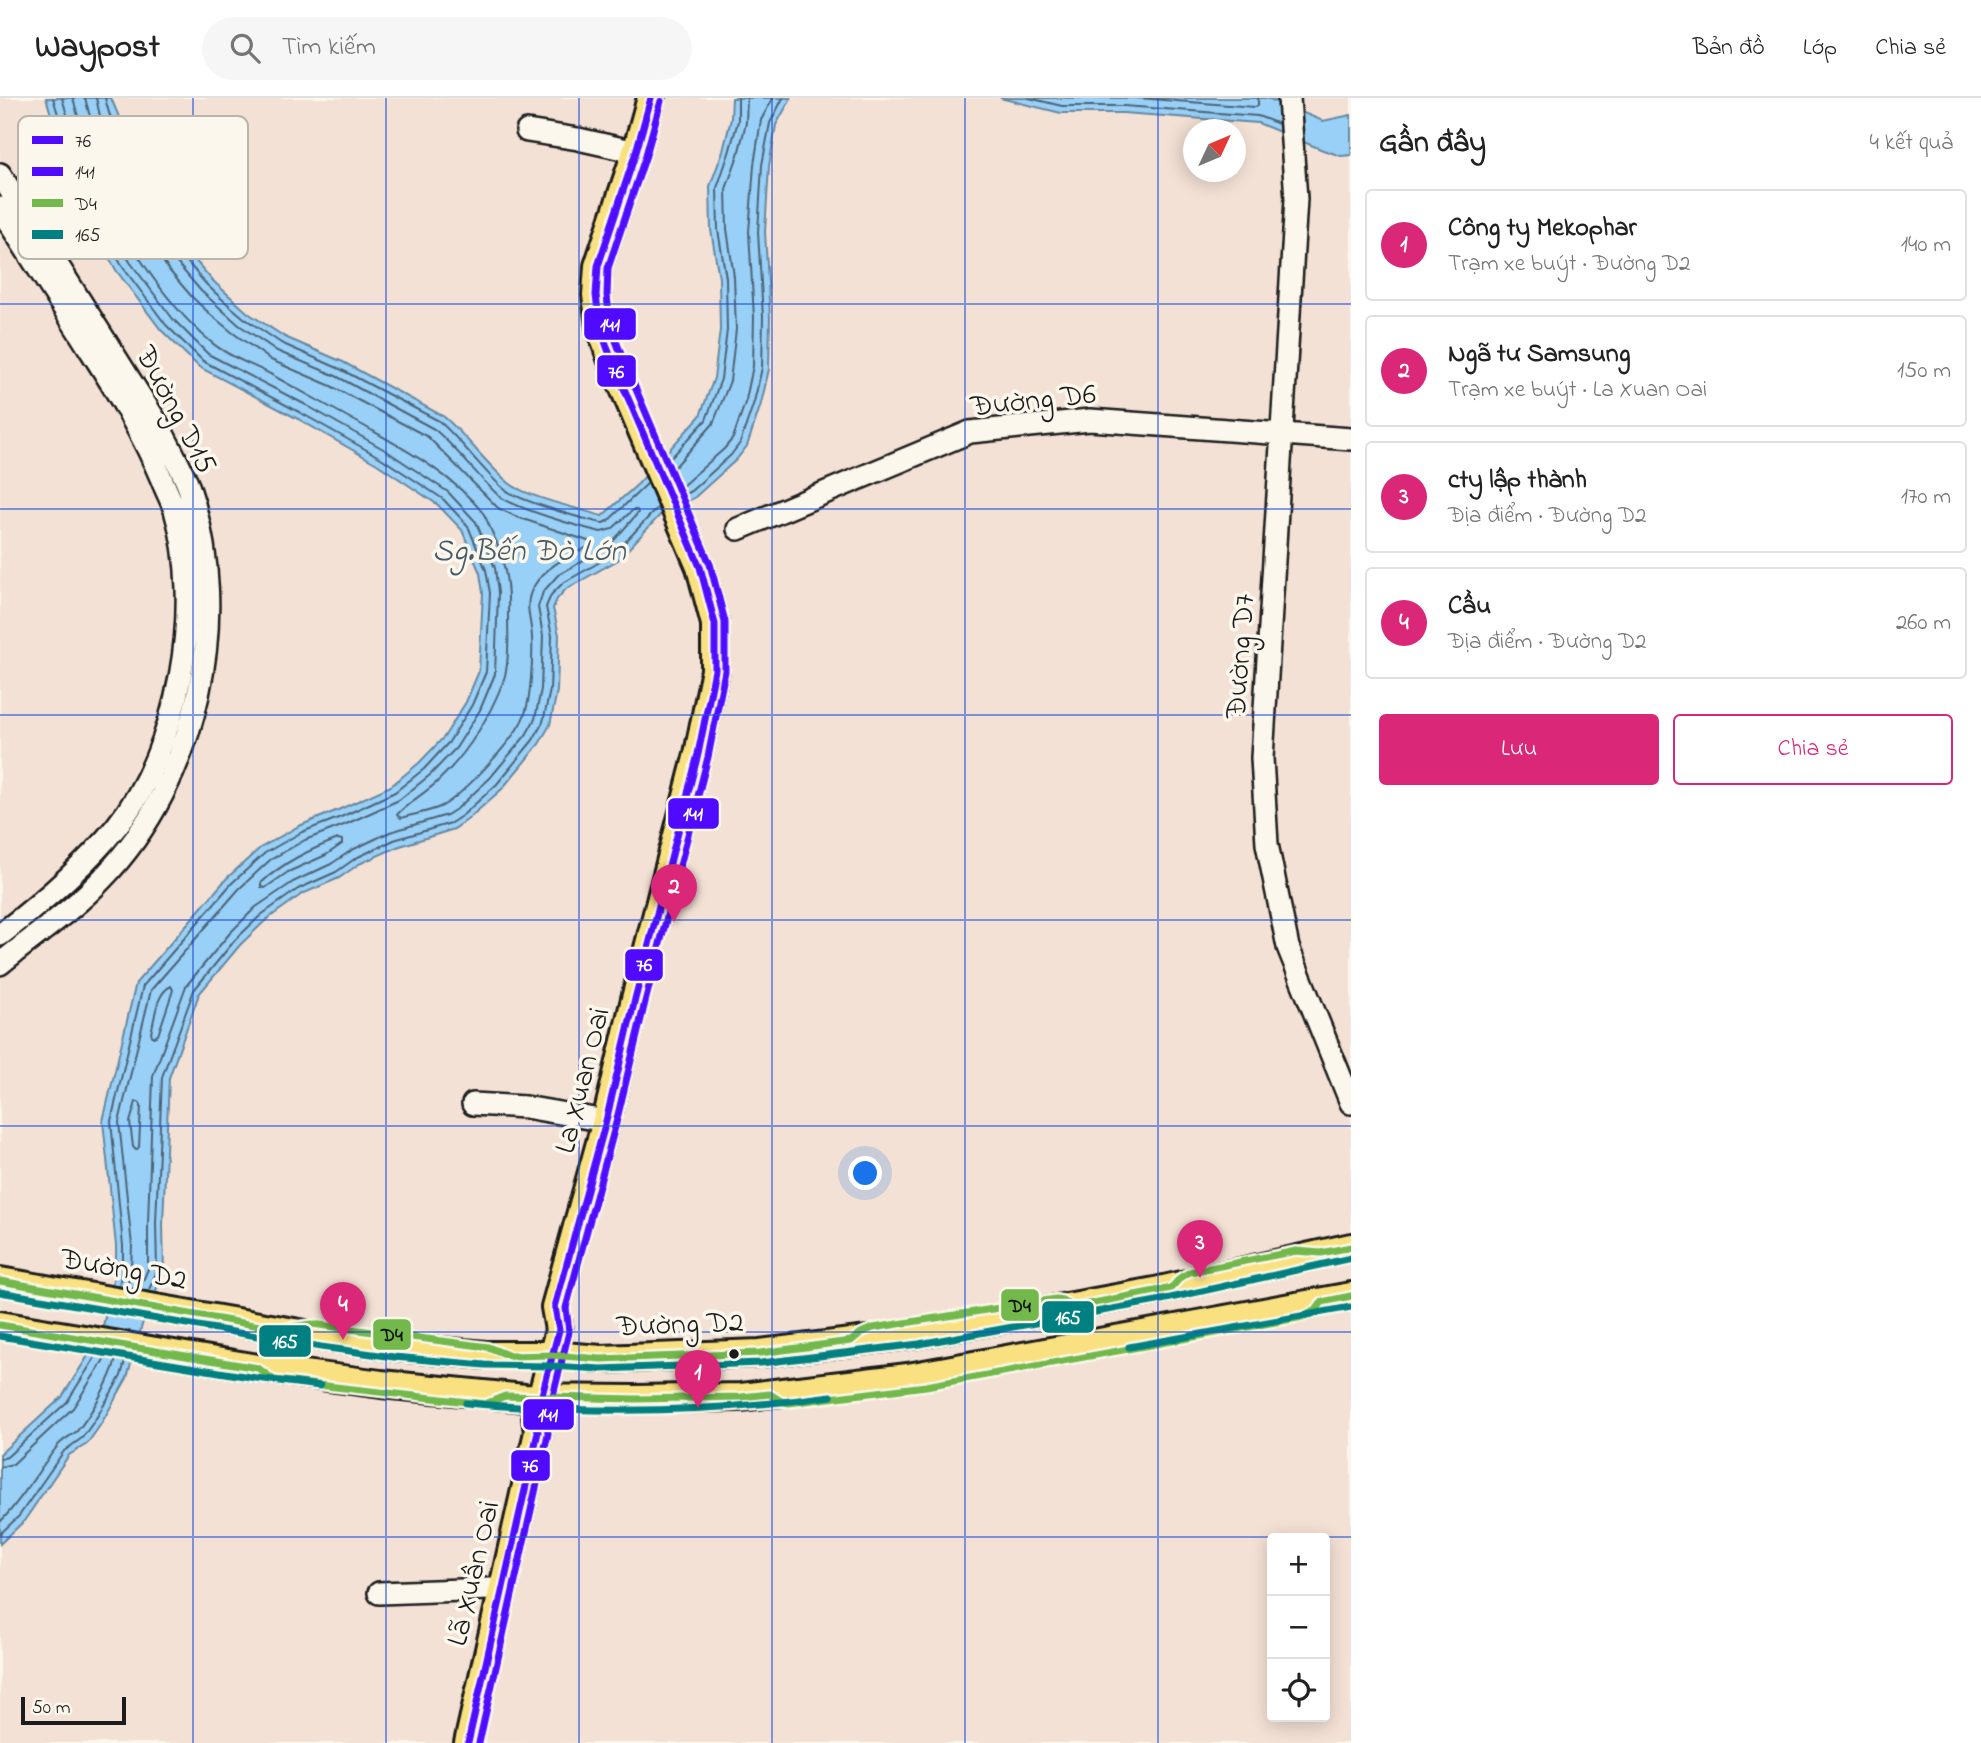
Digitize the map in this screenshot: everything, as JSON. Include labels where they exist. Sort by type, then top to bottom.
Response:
[{"type":"main road","points":[[636,152],[651,98]]},
{"type":"main road","name":"La Xuan Oai","points":[[540,1397],[559,1330],[555,1307],[606,1121],[698,754],[715,670],[715,624],[700,567],[600,327],[596,295],[598,266],[636,152]]},
{"type":"main road","name":"Đường D2","points":[[2,1282],[395,1347],[510,1356],[551,1355],[601,1359],[760,1353],[918,1334],[1171,1288],[1351,1247]]},
{"type":"main road","points":[[0,1325],[258,1368],[381,1384],[505,1396],[636,1399],[741,1397],[919,1375],[1351,1296]]},
{"type":"main road","points":[[468,1743],[538,1432],[536,1418],[540,1397]]},
{"type":"street","name":"Đường D7","points":[[1290,98],[1296,199],[1262,758],[1267,844],[1288,947],[1351,1103]]},
{"type":"street","points":[[527,131],[636,152]]},
{"type":"street","name":"Đường D15","points":[[0,174],[18,203]]},
{"type":"street","name":"Đường D15","points":[[0,208],[18,236]]},
{"type":"street","name":"Đường D15","points":[[0,935],[80,866],[117,826],[135,799],[160,745],[177,690],[187,632],[184,557],[175,510],[145,439],[33,259]]},
{"type":"street","name":"Đường D15","points":[[0,964],[96,885],[122,857],[155,807],[192,723],[205,664],[208,630],[204,552],[188,488],[159,426],[54,259]]},
{"type":"street","name":"Đường D6","points":[[738,529],[970,432],[1090,420],[1351,439]]},
{"type":"street","points":[[80,866],[96,885]]},
{"type":"street","points":[[473,1104],[525,1107],[606,1121]]},
{"type":"street","points":[[379,1593],[490,1589]]},
{"type":"shaded area","points":[[0,98],[1351,98],[1351,1743],[0,1743]]},
{"type":"water","name":"Sg.Bến Đò Lớn","points":[[46,98],[111,98],[119,116],[52,116]]},
{"type":"water","name":"Sg.Bến Đò Lớn","points":[[732,98],[791,98],[776,125],[769,166],[765,232],[770,317],[769,369],[747,446],[736,460],[694,498],[661,514],[618,560],[566,589],[557,599],[553,608],[559,635],[557,691],[550,725],[539,744],[502,789],[454,829],[397,847],[302,894],[266,920],[240,945],[199,994],[169,1078],[163,1224],[164,1272],[144,1318],[127,1378],[87,1444],[69,1455],[24,1521],[0,1544],[0,1454],[62,1397],[101,1335],[116,1267],[103,1121],[136,983],[227,878],[260,848],[299,826],[391,786],[419,763],[444,737],[466,702],[479,671],[483,593],[480,573],[462,530],[438,505],[377,464],[199,367],[161,330],[110,259],[194,259],[211,279],[248,313],[285,337],[343,362],[443,416],[516,488],[602,516],[638,484],[700,416],[714,378],[720,330],[719,278],[711,230],[710,186],[731,119]]},
{"type":"water","points":[[1000,98],[1267,98],[1323,121],[1351,115],[1351,155],[1341,156],[1323,150],[1258,123],[1246,122],[1246,119],[1061,113]]},
{"type":"transit line","name":"76","points":[[468,1743],[538,1432],[536,1418],[559,1330],[555,1307],[606,1121],[698,754],[715,670],[715,624],[700,567],[611,358],[600,327],[596,295],[598,266],[651,98]]},
{"type":"transit line","name":"141","points":[[479,1743],[548,1434],[547,1419],[569,1332],[566,1308],[616,1123],[708,757],[725,671],[725,622],[710,564],[610,325],[608,268],[661,101]]},
{"type":"transit line","name":"D4","points":[[0,1281],[277,1329],[312,1324],[488,1347],[510,1356],[551,1355],[601,1359],[760,1353],[851,1341],[873,1328],[1056,1299],[1073,1307],[1171,1288],[1190,1272],[1296,1251],[1321,1253],[1351,1247]]},
{"type":"transit line","name":"165","points":[[0,1292],[394,1357],[485,1365],[601,1369],[761,1363],[919,1344],[1157,1301],[1351,1258]]},
{"type":"transit line","name":"D4","points":[[0,1325],[258,1368],[274,1380],[485,1404],[505,1396],[636,1399],[770,1394],[789,1403],[926,1386],[1303,1317],[1317,1309],[1322,1302],[1351,1296]]},
{"type":"transit line","name":"165","points":[[1129,1347],[1351,1307]]},
{"type":"transit line","name":"165","points":[[0,1336],[320,1386]]},
{"type":"transit line","name":"165","points":[[466,1403],[557,1409],[649,1410],[740,1406],[831,1396]]},
{"type":"place","name":"Ngã tư Samsung","points":[[674,922]]},
{"type":"place","name":"cty lập thành","points":[[1200,1278]]},
{"type":"place","name":"Cầu","points":[[343,1340]]},
{"type":"place","name":"Công ty Mekophar","points":[[698,1408]]}]
